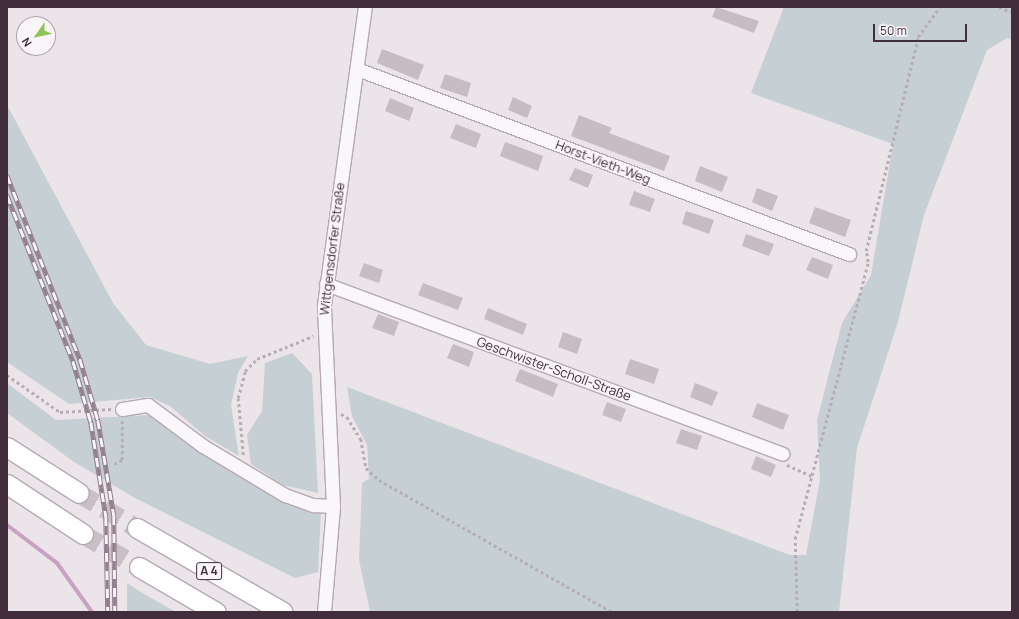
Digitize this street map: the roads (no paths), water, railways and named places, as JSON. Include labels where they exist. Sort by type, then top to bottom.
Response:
[{"type":"highway","points":[[7,447],[79,493]]},
{"type":"highway","points":[[7,484],[83,534]]},
{"type":"highway","name":"A 4","points":[[138,528],[283,612]]},
{"type":"highway","name":"A 4","points":[[139,567],[216,612]]},
{"type":"street","name":"Wittgensdorfer Straße","points":[[324,612],[333,506],[324,334],[326,284],[365,7]]},
{"type":"street","name":"Horst-Vieth-Weg","points":[[357,69],[849,254]]},
{"type":"street","name":"Geschwister-Scholl-Straße","points":[[326,284],[782,454]]},
{"type":"street","points":[[122,409],[148,405],[202,446],[285,495],[313,505],[333,506]]},
{"type":"waterway","points":[[7,525],[57,563],[92,612]]},
{"type":"tunnel","points":[[79,493],[137,528]]},
{"type":"tunnel","points":[[83,534],[139,567]]},
{"type":"railway","points":[[7,175],[80,359],[98,420],[114,516],[115,612]]},
{"type":"railway","points":[[7,195],[73,361],[91,422],[106,517],[108,612]]}]
